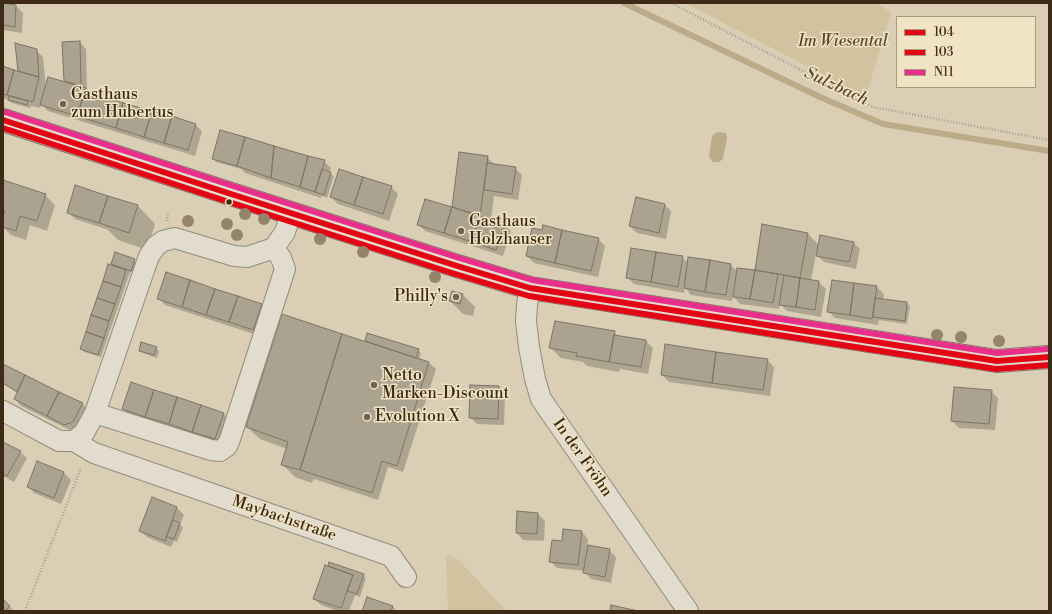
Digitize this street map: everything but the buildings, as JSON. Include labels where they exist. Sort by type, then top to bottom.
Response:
[{"type":"main road","points":[[3,120],[530,288],[997,361],[1049,357]]},
{"type":"street","points":[[3,411],[59,441],[74,441],[84,433],[95,413],[149,256],[156,246],[163,241],[175,238],[234,256],[247,257],[274,248],[285,232],[291,213]]},
{"type":"street","points":[[95,413],[211,450],[220,451],[226,446],[230,439],[285,269],[281,258],[274,248]]},
{"type":"street","name":"In der Fröhn","points":[[530,288],[526,321],[530,353],[541,399],[688,611]]},
{"type":"street","name":"Maybachstraße","points":[[74,441],[94,452],[391,556],[406,577]]},
{"type":"path","points":[[670,3],[873,107],[1049,140]]},
{"type":"path","points":[[166,223],[168,212]]},
{"type":"path","points":[[25,611],[82,464]]},
{"type":"green space","name":"Im Wiesental","points":[[685,3],[876,3],[891,12],[866,97]]},
{"type":"green space","points":[[446,554],[459,560],[506,611],[448,611]]},
{"type":"shaded area","points":[[717,132],[726,133],[727,138],[723,159],[719,162],[713,162],[709,157],[712,136]]},
{"type":"waterway","name":"Sulzbach","points":[[624,3],[820,97],[883,124],[1049,151]]},
{"type":"transit line","name":"N11","points":[[5,112],[233,186],[532,280],[997,353],[1048,349]]},
{"type":"transit line","name":"104","points":[[3,120],[231,194],[530,288],[997,361],[1049,357]]},
{"type":"transit line","name":"103","points":[[3,128],[229,202],[529,296],[996,369],[1049,365]]},
{"type":"place","name":"Gasthaus zum Hubertus","points":[[63,104]]},
{"type":"place","name":"Gasthaus Holzhauser","points":[[461,231]]},
{"type":"place","name":"Philly's","points":[[456,297]]},
{"type":"place","name":"Netto Marken-Discount","points":[[374,385]]},
{"type":"place","name":"Evolution X","points":[[367,417]]}]
